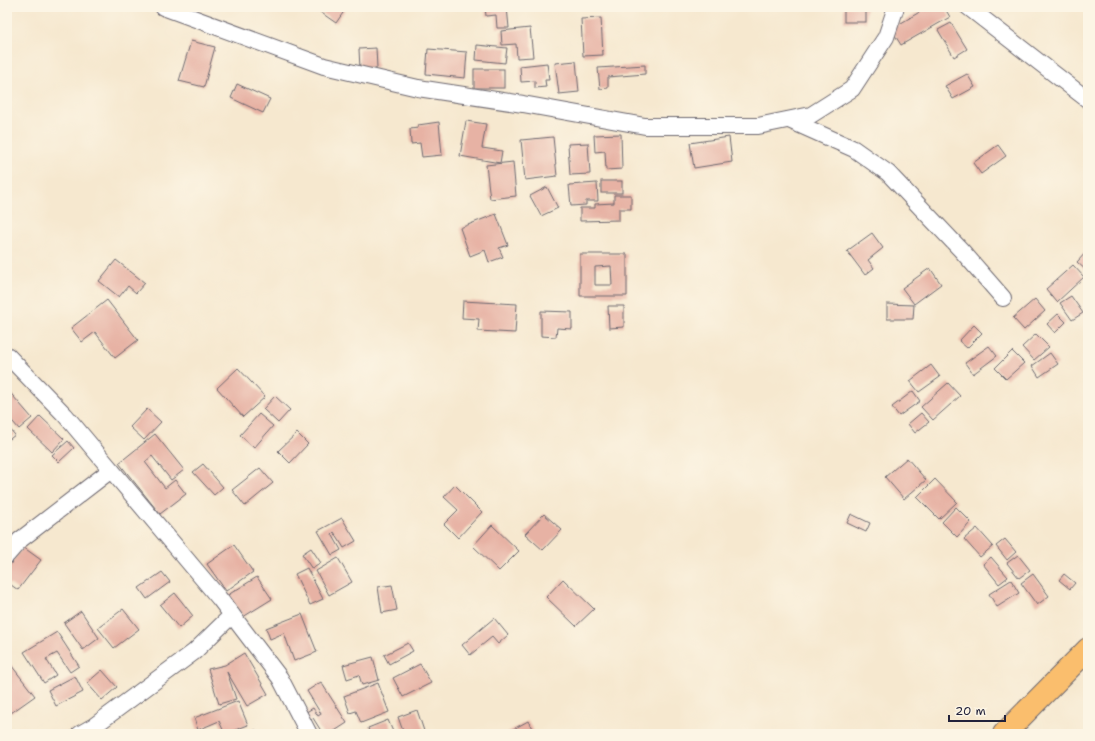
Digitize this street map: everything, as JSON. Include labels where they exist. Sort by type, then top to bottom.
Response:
[{"type":"highway","points":[[1005,734],[1088,649]]},
{"type":"street","points":[[163,7],[324,66],[418,88],[523,104],[645,126],[758,126],[810,115],[852,89],[886,37],[896,7]]},
{"type":"street","points":[[968,7],[1088,100]]},
{"type":"street","points":[[789,120],[854,149],[888,173],[962,251],[1003,298]]},
{"type":"street","points":[[7,355],[65,415],[232,615],[280,678],[309,734]]},
{"type":"street","points":[[7,554],[20,540],[111,470]]},
{"type":"street","points":[[80,734],[94,726],[194,652],[232,615]]},
{"type":"building","points":[[313,7],[347,7],[336,23]]},
{"type":"building","points":[[485,7],[507,7],[509,28],[497,28],[496,15],[486,16]]},
{"type":"building","points":[[844,7],[866,7],[866,22],[844,22]]},
{"type":"building","points":[[928,7],[944,7],[950,17],[901,45],[891,29]]},
{"type":"building","points":[[601,18],[603,55],[583,56],[581,19]]},
{"type":"building","points":[[951,23],[967,49],[954,57],[938,30]]},
{"type":"building","points":[[530,28],[533,57],[517,58],[516,44],[502,45],[501,31]]},
{"type":"building","points":[[191,41],[215,47],[204,87],[179,81]]},
{"type":"building","points":[[477,45],[507,48],[505,63],[476,60]]},
{"type":"building","points":[[376,48],[377,68],[360,69],[359,49]]},
{"type":"building","points":[[428,49],[467,52],[465,78],[426,74]]},
{"type":"building","points":[[576,61],[579,92],[559,94],[555,63]]},
{"type":"building","points":[[547,63],[549,80],[545,80],[546,87],[535,88],[535,81],[521,82],[520,66]]},
{"type":"building","points":[[645,65],[645,74],[608,77],[608,88],[600,89],[598,68]]},
{"type":"building","points":[[474,69],[504,69],[504,88],[474,88]]},
{"type":"building","points":[[967,74],[975,87],[953,99],[945,86]]},
{"type":"building","points":[[237,84],[270,99],[263,113],[231,98]]},
{"type":"building","points":[[466,121],[486,124],[482,148],[502,151],[500,163],[460,156]]},
{"type":"building","points":[[439,122],[442,155],[422,157],[420,143],[411,144],[410,129],[418,128],[418,125]]},
{"type":"building","points":[[621,134],[622,169],[606,170],[605,151],[595,152],[594,135]]},
{"type":"building","points":[[553,137],[557,176],[525,180],[521,140]]},
{"type":"building","points":[[729,137],[732,162],[694,168],[690,143]]},
{"type":"building","points":[[588,143],[590,174],[570,175],[568,144]]},
{"type":"building","points":[[998,145],[1006,156],[981,174],[973,163]]},
{"type":"building","points":[[513,162],[516,196],[490,199],[486,165]]},
{"type":"building","points":[[601,181],[622,181],[622,193],[601,193]]},
{"type":"building","points":[[597,183],[598,201],[586,201],[586,205],[571,206],[569,185]]},
{"type":"building","points":[[547,187],[558,208],[541,216],[530,196]]},
{"type":"building","points":[[614,195],[631,195],[631,209],[619,209],[619,220],[580,221],[580,208],[595,208],[595,204],[614,203]]},
{"type":"building","points":[[496,214],[508,245],[499,248],[503,257],[489,262],[485,250],[470,256],[460,228]]},
{"type":"building","points":[[872,233],[883,248],[868,260],[874,268],[865,275],[847,251]]},
{"type":"building","points":[[1088,250],[1088,272],[1077,262]]},
{"type":"building","points":[[580,254],[627,254],[627,296],[580,296]],"holes":[[[611,266],[612,285],[595,285],[595,267]]]},
{"type":"building","points":[[116,260],[145,283],[136,293],[128,286],[119,297],[99,281]]},
{"type":"building","points":[[1073,265],[1084,277],[1057,302],[1046,289]]},
{"type":"building","points":[[930,268],[941,284],[914,304],[902,288]]},
{"type":"building","points":[[1071,296],[1083,313],[1072,320],[1060,303]]},
{"type":"building","points":[[1035,299],[1045,311],[1024,330],[1013,318]]},
{"type":"building","points":[[107,300],[138,340],[115,358],[95,332],[82,342],[71,328]]},
{"type":"building","points":[[463,301],[517,304],[515,333],[478,331],[479,319],[462,318]]},
{"type":"building","points":[[887,304],[914,305],[913,319],[887,319]]},
{"type":"building","points":[[608,306],[624,306],[624,327],[609,328]]},
{"type":"building","points":[[541,311],[572,312],[572,329],[557,328],[556,337],[541,336]]},
{"type":"building","points":[[1058,314],[1066,322],[1055,333],[1047,324]]},
{"type":"building","points":[[974,325],[982,333],[967,348],[959,341]]},
{"type":"building","points":[[1036,334],[1049,347],[1034,360],[1022,347]]},
{"type":"building","points":[[989,346],[997,356],[973,374],[965,363]]},
{"type":"building","points":[[1012,351],[1024,363],[1006,379],[995,368]]},
{"type":"building","points":[[1050,353],[1058,364],[1039,377],[1032,366]]},
{"type":"building","points":[[931,365],[940,377],[919,392],[910,381]]},
{"type":"building","points":[[238,368],[265,397],[243,417],[217,388]]},
{"type":"building","points":[[948,383],[960,396],[933,420],[921,407]]},
{"type":"building","points":[[7,389],[32,418],[19,429],[7,415]]},
{"type":"building","points":[[913,391],[920,401],[899,416],[892,407]]},
{"type":"building","points":[[275,396],[290,410],[278,423],[263,409]]},
{"type":"building","points":[[147,409],[161,422],[144,440],[130,427]]},
{"type":"building","points":[[921,413],[929,422],[915,433],[908,424]]},
{"type":"building","points":[[259,414],[273,426],[254,448],[240,435]]},
{"type":"building","points":[[40,416],[64,439],[52,452],[28,429]]},
{"type":"building","points":[[7,426],[15,435],[7,441]]},
{"type":"building","points":[[297,433],[308,444],[290,463],[278,451]]},
{"type":"building","points":[[155,434],[184,470],[171,480],[152,456],[145,462],[165,488],[175,480],[186,494],[160,514],[119,463]]},
{"type":"building","points":[[68,441],[74,448],[59,462],[52,455]]},
{"type":"building","points":[[907,458],[926,480],[904,499],[885,477]]},
{"type":"building","points":[[203,464],[223,487],[214,495],[193,472]]},
{"type":"building","points":[[260,468],[273,483],[245,506],[232,490]]},
{"type":"building","points":[[935,479],[957,502],[939,519],[917,497]]},
{"type":"building","points":[[455,485],[482,512],[458,538],[444,524],[458,510],[444,497]]},
{"type":"building","points":[[956,507],[971,522],[957,537],[942,522]]},
{"type":"building","points":[[544,514],[562,530],[543,550],[525,534]]},
{"type":"building","points":[[851,514],[870,523],[866,532],[847,523]]},
{"type":"building","points":[[342,518],[356,541],[344,548],[334,532],[332,534],[341,550],[332,555],[318,531]]},
{"type":"building","points":[[492,525],[519,551],[499,571],[473,546]]},
{"type":"building","points":[[977,528],[993,546],[980,557],[964,539]]},
{"type":"building","points":[[1005,539],[1016,552],[1007,560],[996,546]]},
{"type":"building","points":[[234,545],[253,572],[226,591],[207,564]]},
{"type":"building","points":[[23,547],[41,560],[18,590],[7,582],[7,569]]},
{"type":"building","points":[[311,548],[321,563],[312,569],[302,554]]},
{"type":"building","points":[[1018,555],[1030,570],[1019,578],[1007,563]]},
{"type":"building","points":[[991,557],[1008,577],[999,584],[983,564]]},
{"type":"building","points":[[338,558],[352,582],[329,595],[316,571]]},
{"type":"building","points":[[307,568],[323,599],[310,605],[295,574]]},
{"type":"building","points":[[162,572],[170,582],[147,599],[139,588]]},
{"type":"building","points":[[1033,574],[1049,596],[1037,605],[1021,583]]},
{"type":"building","points":[[1064,574],[1075,583],[1070,589],[1059,580]]},
{"type":"building","points":[[257,577],[272,599],[243,617],[228,595]]},
{"type":"building","points":[[563,579],[594,609],[576,626],[546,597]]},
{"type":"building","points":[[1011,580],[1019,593],[997,607],[989,594]]},
{"type":"building","points":[[392,585],[397,610],[382,613],[378,587]]},
{"type":"building","points":[[175,593],[193,616],[179,628],[160,605]]},
{"type":"building","points":[[123,609],[139,629],[114,648],[98,628]]},
{"type":"building","points":[[81,611],[99,638],[83,650],[64,623]]},
{"type":"building","points":[[302,614],[317,652],[294,661],[284,633],[270,639],[266,628]]},
{"type":"building","points":[[494,618],[508,635],[498,644],[492,637],[470,655],[462,645]]},
{"type":"building","points":[[57,632],[79,666],[70,672],[57,653],[46,659],[56,675],[44,683],[24,652]]},
{"type":"building","points":[[408,643],[413,651],[389,664],[384,655]]},
{"type":"building","points":[[244,653],[268,694],[247,706],[227,672],[236,699],[219,704],[208,669],[225,665]]},
{"type":"building","points":[[373,657],[379,680],[362,685],[359,675],[347,679],[343,665]]},
{"type":"building","points":[[8,661],[35,696],[11,713],[7,707]]},
{"type":"building","points":[[420,664],[431,683],[403,697],[393,678]]},
{"type":"building","points":[[102,670],[117,687],[102,700],[87,683]]},
{"type":"building","points":[[75,676],[83,692],[56,706],[48,690]]},
{"type":"building","points":[[321,682],[347,723],[330,734],[323,734],[313,718],[307,722],[303,714],[313,708],[318,716],[321,714],[307,691]]},
{"type":"building","points":[[378,683],[389,712],[361,723],[356,711],[350,713],[344,696]]},
{"type":"building","points":[[238,701],[248,725],[225,734],[219,721],[198,730],[194,718]]},
{"type":"building","points":[[417,710],[425,734],[404,734],[398,717]]},
{"type":"building","points":[[388,720],[394,734],[370,734],[368,728]]},
{"type":"building","points":[[528,721],[535,734],[509,734],[508,732]]},
{"type":"building","points":[[256,730],[257,734],[241,734],[241,733]]}]
